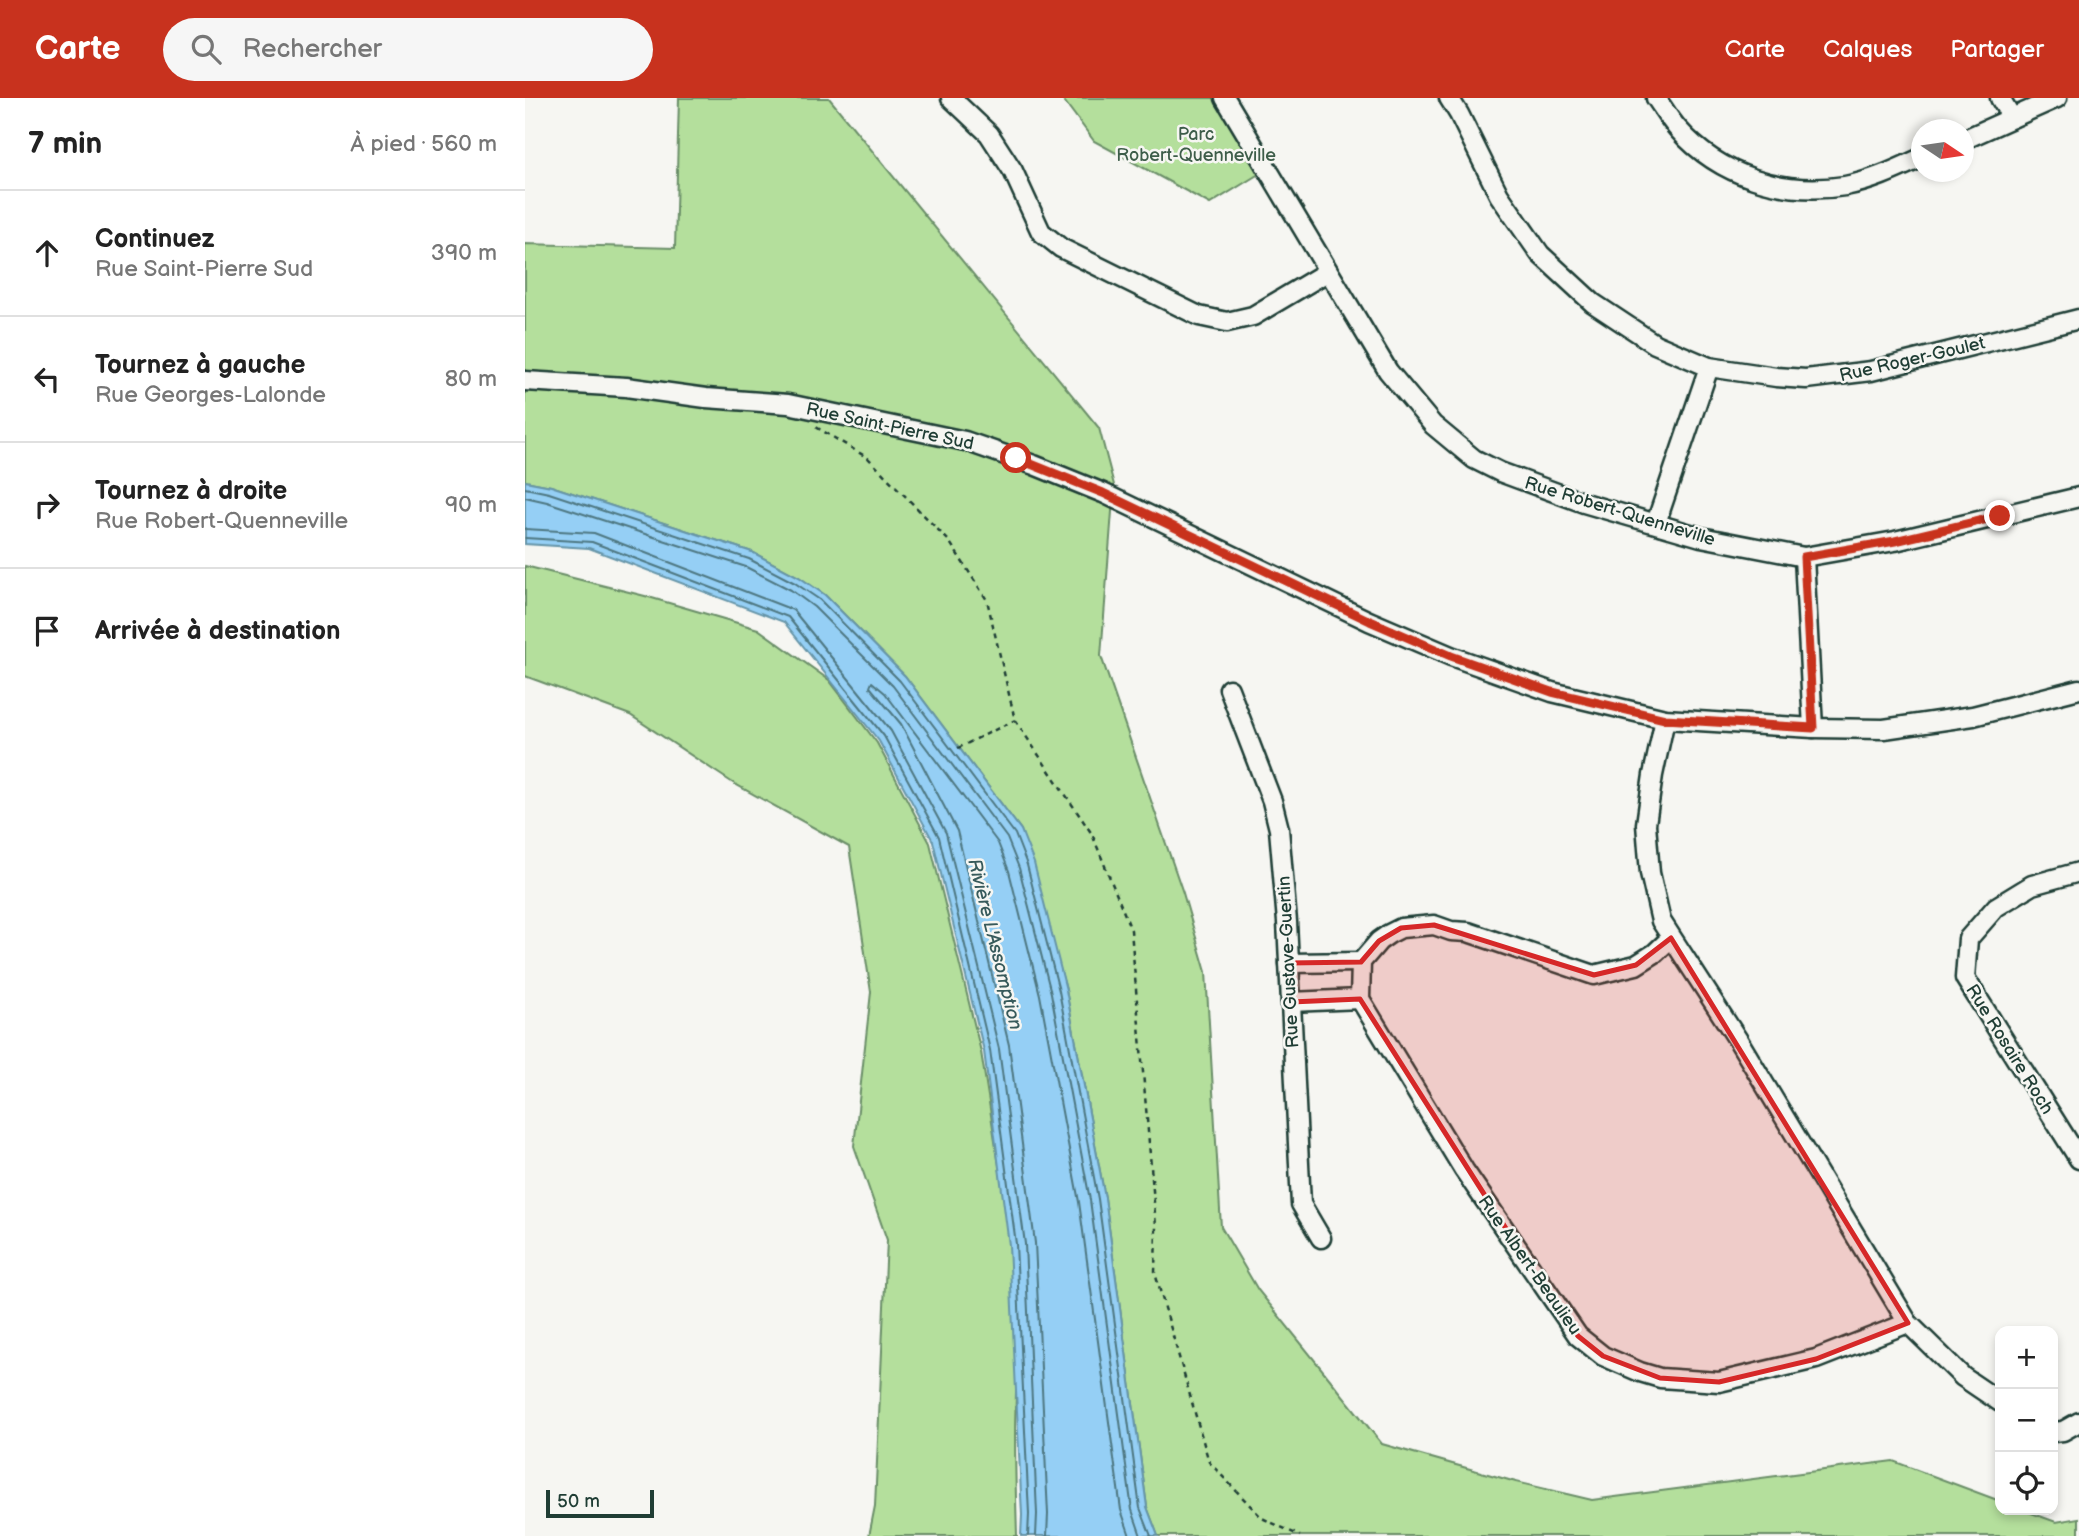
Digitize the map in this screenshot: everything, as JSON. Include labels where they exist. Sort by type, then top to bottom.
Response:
[{"type":"street","points":[[951,98],[989,134],[1003,152],[1041,232],[1061,248],[1199,316],[1227,322],[1253,316],[1327,272]]},
{"type":"street","name":"Rue Robert-Quenneville","points":[[1225,98],[1388,371],[1433,425],[1474,458],[1528,484],[1702,537],[1804,557],[1895,541],[2079,497]]},
{"type":"street","name":"Rue Roger-Goulet","points":[[1448,98],[1459,114],[1499,195],[1540,254],[1593,303],[1655,344],[1709,367],[1806,379],[1842,376],[2079,320]]},
{"type":"street","points":[[1656,98],[1678,129],[1703,153],[1736,173],[1774,186],[1808,189],[1845,186],[1881,176],[1911,162]]},
{"type":"street","points":[[2000,98],[2012,118]]},
{"type":"street","points":[[1974,135],[2057,98]]},
{"type":"street","points":[[1656,523],[1709,367]]},
{"type":"street","name":"Rue Saint-Pierre Sud","points":[[525,381],[626,387],[706,398],[788,404],[965,441],[1103,493],[1370,621],[1451,656],[1552,692],[1665,719],[1813,728],[1884,729],[1973,716],[2079,689]]},
{"type":"street","points":[[1804,557],[1813,728]]},
{"type":"street","name":"Rue Gustave-Guertin","points":[[1230,690],[1272,801],[1279,830],[1289,963],[1301,1204],[1321,1238]]},
{"type":"street","points":[[1665,719],[1646,824],[1650,873],[1661,921],[1738,1040],[1908,1322],[1963,1377],[1995,1399]]},
{"type":"street","name":"Rue Rosaire Roch","points":[[2079,872],[2032,885],[1996,907],[1968,940],[1965,978],[2079,1159]]},
{"type":"street","points":[[1291,1002],[1360,999],[1361,962],[1379,941],[1401,928],[1434,925],[1468,932],[1594,975],[1636,965],[1655,953],[1671,938]]},
{"type":"street","points":[[1289,963],[1361,962]]},
{"type":"street","name":"Rue Albert-Beaulieu","points":[[1360,999],[1464,1170],[1539,1282],[1578,1336],[1603,1356],[1660,1378],[1719,1382],[1817,1359],[1908,1322]]},
{"type":"street","points":[[2058,1432],[2063,1432],[2079,1422]]},
{"type":"path","points":[[808,423],[868,458],[949,541],[987,600],[1015,720],[1092,834],[1131,930],[1156,1226],[1155,1273],[1209,1462],[1262,1518],[1300,1536]]},
{"type":"path","points":[[958,748],[1015,720]]},
{"type":"highlighted area","points":[[1434,925],[1594,975],[1636,965],[1671,938],[1908,1323],[1816,1359],[1719,1382],[1660,1378],[1603,1356],[1578,1336],[1547,1293],[1360,999],[1291,1002],[1289,963],[1361,962],[1379,941],[1401,928]]},
{"type":"green space","points":[[679,98],[829,98],[1099,428],[1114,485],[1101,656],[1183,893],[1206,972],[1221,1227],[1258,1290],[1382,1444],[1516,1482],[1592,1500],[1893,1461],[1995,1499],[1995,1515],[2037,1515],[2056,1522],[2079,1518],[2079,1536],[1158,1536],[1147,1507],[1105,1198],[1066,990],[1021,830],[905,676],[825,595],[799,577],[752,552],[551,486],[525,481],[525,244],[675,248]]},
{"type":"green space","name":"Parc Robert-Quenneville","points":[[1062,98],[1225,98],[1267,169],[1210,204],[1094,141]]},
{"type":"green space","points":[[525,566],[645,596],[758,629],[829,680],[877,743],[930,843],[981,1052],[1023,1317],[1016,1399],[1017,1536],[869,1536],[875,1506],[887,1240],[854,1146],[871,992],[849,847],[733,783],[630,715],[525,676]]},
{"type":"water","name":"Rivière L'Assomption","points":[[525,481],[551,486],[752,552],[799,577],[825,595],[905,676],[1021,830],[1034,863],[1066,990],[1105,1198],[1147,1507],[1158,1536],[1021,1536],[1009,1245],[984,1051],[933,841],[879,741],[784,622],[589,548],[525,544]]},
{"type":"route","points":[[1016,458],[1103,493],[1370,621],[1451,656],[1552,692],[1665,719],[1789,727],[1813,728],[1804,557],[1895,541],[2000,516]]}]
